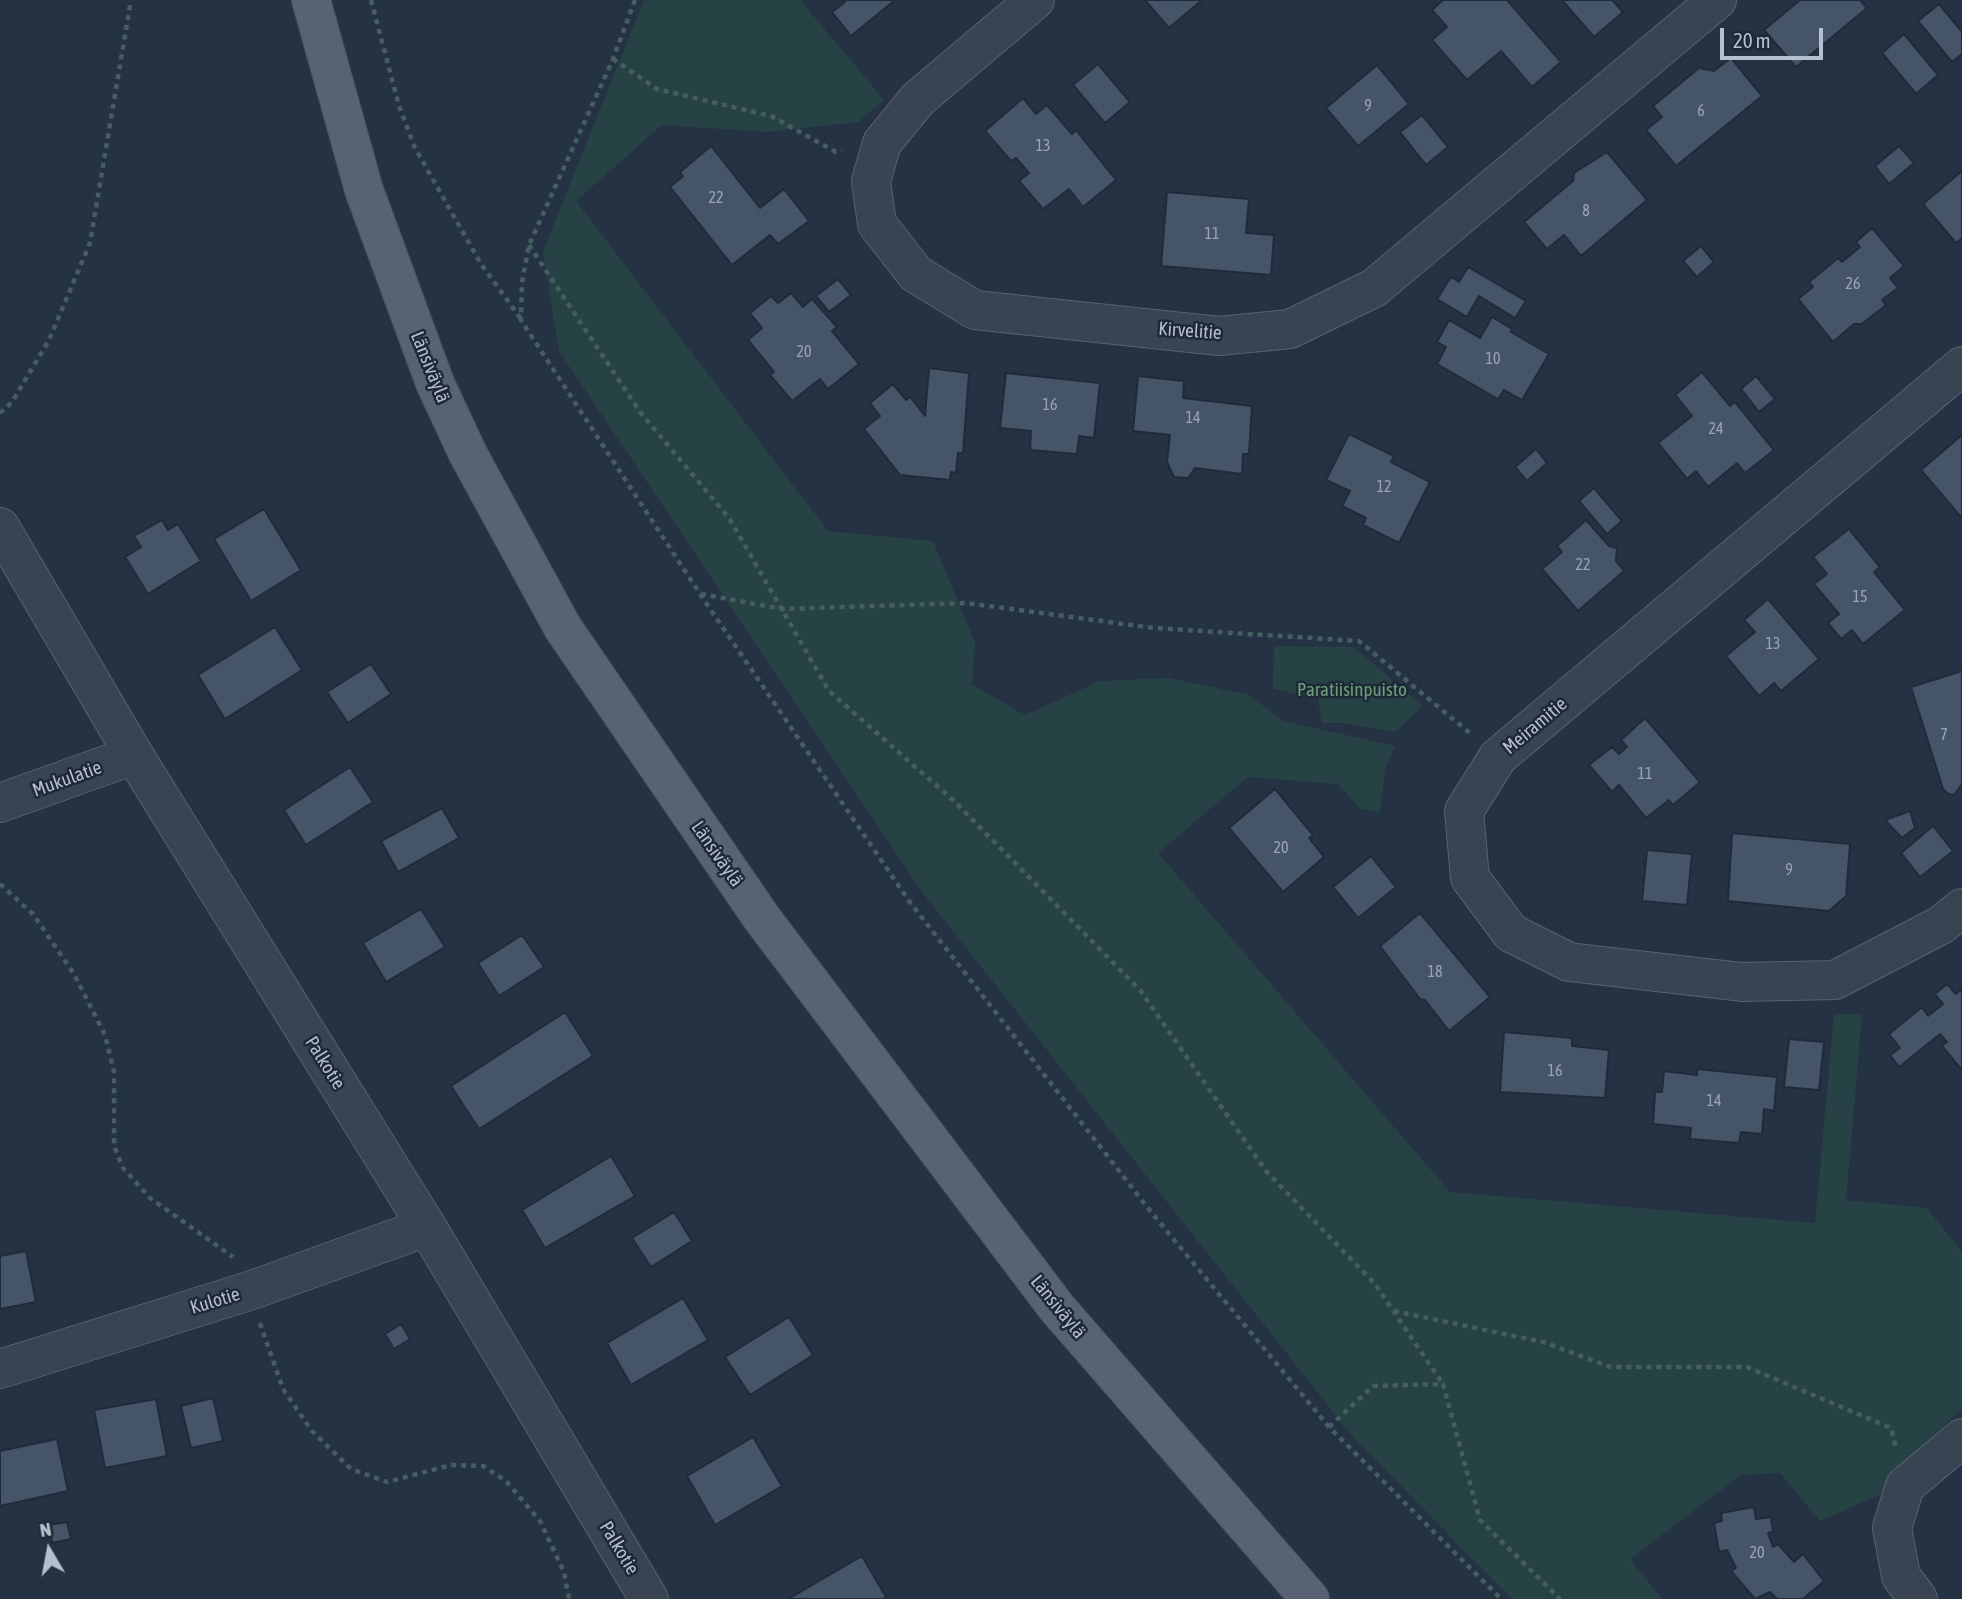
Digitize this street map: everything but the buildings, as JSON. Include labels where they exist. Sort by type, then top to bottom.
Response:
[{"type":"main road","name":"Länsiväylä","points":[[311,0],[365,190],[435,383],[474,466],[563,628],[761,917],[1048,1297],[1310,1599]]},
{"type":"street","name":"Kirvelitie","points":[[1035,0],[918,99],[882,142],[871,181],[877,224],[916,274],[975,310],[1219,335],[1290,329],[1374,288],[1717,0]]},
{"type":"street","name":"Meiramitie","points":[[1962,366],[1498,757],[1464,811],[1470,878],[1511,933],[1569,962],[1742,982],[1835,980],[1941,925],[1962,908]]},
{"type":"street","name":"Palkotie","points":[[0,527],[134,755],[427,1227],[649,1599]]},
{"type":"street","name":"Mukulatie","points":[[0,803],[134,755]]},
{"type":"street","name":"Kulotie","points":[[0,1369],[250,1290],[427,1227]]},
{"type":"street","points":[[1918,1599],[1901,1576],[1892,1528],[1905,1486],[1962,1438]]},
{"type":"path","points":[[0,413],[12,402],[49,340],[89,243],[131,0]]},
{"type":"path","points":[[371,0],[399,106],[415,148],[481,264],[521,320],[700,594],[909,901],[1151,1212],[1329,1427],[1501,1599]]},
{"type":"path","points":[[521,320],[522,282],[529,245],[613,59],[635,0]]},
{"type":"path","points":[[613,59],[657,89],[771,116],[836,152],[882,142]]},
{"type":"path","points":[[529,245],[640,412],[729,519],[829,691],[953,800],[1140,990],[1266,1171],[1375,1284],[1443,1384],[1480,1520],[1560,1599]]},
{"type":"path","points":[[700,594],[782,609],[966,603],[1154,628],[1360,641],[1498,757]]},
{"type":"path","points":[[0,884],[33,914],[74,974],[105,1035],[114,1072],[114,1146],[123,1168],[150,1198],[230,1253],[250,1290],[283,1389],[312,1431],[351,1469],[387,1482],[451,1465],[482,1466],[506,1481],[540,1521],[565,1572],[569,1599]]},
{"type":"path","points":[[1394,1311],[1543,1342],[1610,1367],[1747,1367],[1891,1428],[1905,1486]]},
{"type":"path","points":[[1329,1427],[1373,1386],[1443,1384]]},
{"type":"green space","points":[[644,0],[800,0],[884,100],[858,122],[767,132],[662,125],[576,201],[828,531],[933,541],[975,643],[972,685],[1025,715],[1100,681],[1168,678],[1247,694],[1284,721],[1395,746],[1385,769],[1380,813],[1361,809],[1338,784],[1248,777],[1158,853],[1450,1192],[1815,1223],[1834,1014],[1862,1014],[1846,1200],[1927,1208],[1962,1252],[1962,1409],[1914,1454],[1885,1492],[1820,1521],[1780,1473],[1741,1475],[1630,1559],[1662,1599],[1512,1599],[1352,1436],[922,892],[559,351],[543,251]]},
{"type":"green space","name":"Paratiisinpuisto","points":[[1274,646],[1353,647],[1423,706],[1395,732],[1345,723],[1322,723],[1318,698],[1273,689]]}]
